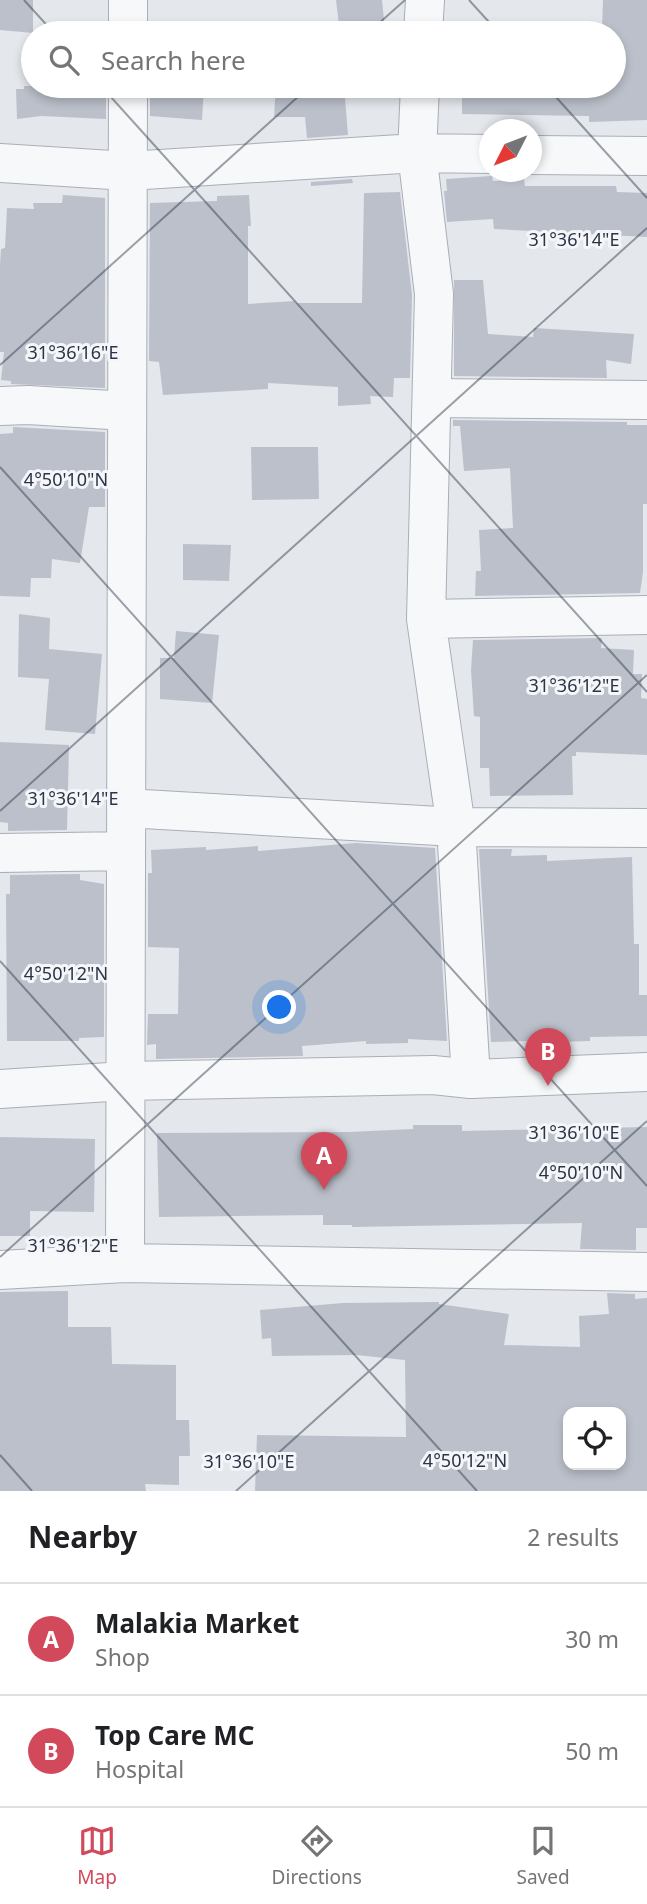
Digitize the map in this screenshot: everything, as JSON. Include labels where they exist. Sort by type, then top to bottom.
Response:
[{"type":"street","points":[[128,0],[128,21]]},
{"type":"street","points":[[424,21],[425,0]]},
{"type":"street","points":[[125,1263],[128,98]]},
{"type":"street","points":[[419,98],[417,153],[434,294],[426,619],[456,827],[471,1079]]},
{"type":"street","points":[[0,163],[128,172],[417,153],[479,154]]},
{"type":"street","points":[[542,155],[647,156]]},
{"type":"street","points":[[432,398],[647,400]]},
{"type":"street","points":[[0,406],[28,405],[127,411]]},
{"type":"street","points":[[426,619],[647,615]]},
{"type":"street","points":[[126,808],[456,827],[647,828]]},
{"type":"street","points":[[0,853],[126,851]]},
{"type":"street","points":[[0,1089],[125,1081],[433,1075],[471,1079],[647,1072]]},
{"type":"street","points":[[0,1270],[125,1263],[647,1272]]},
{"type":"building","points":[[0,0],[33,0],[33,21],[21,21],[21,32],[0,30]]},
{"type":"building","points":[[336,0],[382,0],[384,21],[339,21]]},
{"type":"building","points":[[603,0],[647,0],[647,120],[589,122],[589,116],[462,114],[462,98],[626,98],[626,21],[602,21]]},
{"type":"building","points":[[16,89],[21,89],[21,98],[106,98],[106,119],[41,116],[17,119]]},
{"type":"building","points":[[150,98],[203,98],[202,120],[150,116]]},
{"type":"building","points":[[275,98],[345,98],[348,135],[307,138],[305,117],[274,117]]},
{"type":"building","points":[[479,177],[479,182],[524,182],[525,186],[616,186],[617,192],[647,193],[647,237],[494,229],[493,219],[447,222],[444,191],[447,191],[446,179]]},
{"type":"building","points":[[352,179],[353,183],[311,186],[311,182]]},
{"type":"building","points":[[400,192],[412,295],[410,378],[394,378],[393,397],[370,396],[371,404],[338,406],[338,387],[268,383],[268,389],[163,395],[159,362],[149,361],[150,203],[217,201],[217,196],[249,195],[251,226],[248,226],[248,304],[295,301],[362,303],[364,193]]},
{"type":"building","points":[[63,195],[105,198],[105,388],[11,384],[11,381],[1,380],[4,352],[0,352],[0,265],[1,249],[5,248],[7,208],[34,209],[33,203],[62,203]]},
{"type":"building","points":[[454,280],[483,280],[488,334],[533,337],[534,328],[634,334],[631,364],[606,360],[607,378],[454,376]]},
{"type":"building","points":[[453,420],[627,422],[627,425],[647,425],[647,504],[643,504],[643,572],[640,593],[475,596],[476,571],[481,571],[479,530],[513,528],[510,468],[464,471],[460,426],[453,426]]},
{"type":"building","points":[[13,427],[105,432],[105,507],[89,507],[80,563],[52,559],[51,578],[31,578],[30,597],[0,596],[0,434],[13,433]]},
{"type":"building","points":[[251,447],[318,447],[319,499],[252,500]]},
{"type":"building","points":[[183,544],[231,545],[229,581],[183,580]]},
{"type":"building","points":[[19,614],[50,618],[49,649],[102,654],[95,734],[45,730],[49,679],[18,677]]},
{"type":"building","points":[[176,631],[219,635],[212,703],[160,699],[160,658],[174,658]]},
{"type":"building","points":[[602,638],[601,648],[634,650],[633,674],[642,674],[641,698],[647,699],[647,755],[576,752],[576,756],[572,756],[573,795],[490,796],[489,768],[480,768],[480,717],[474,716],[471,670],[473,640]]},
{"type":"building","points":[[0,742],[69,745],[67,830],[8,831],[8,823],[0,822]]},
{"type":"building","points":[[356,843],[435,848],[447,1041],[408,1039],[408,1043],[366,1044],[366,1041],[302,1046],[303,1056],[156,1059],[156,1044],[147,1045],[148,1014],[178,1014],[179,948],[148,947],[148,873],[152,873],[151,850],[258,846],[258,851]]},
{"type":"building","points":[[479,849],[512,849],[511,856],[547,855],[547,861],[632,857],[634,944],[639,944],[639,995],[647,995],[647,1036],[590,1037],[590,1041],[491,1042]]},
{"type":"building","points":[[80,874],[80,880],[104,884],[104,1037],[79,1038],[79,1041],[7,1041],[6,894],[10,894],[10,875]]},
{"type":"building","points":[[413,1125],[462,1125],[462,1131],[647,1127],[647,1228],[636,1228],[636,1250],[580,1249],[582,1223],[352,1227],[323,1225],[323,1215],[159,1217],[157,1133],[349,1132],[413,1129]]},
{"type":"building","points":[[0,1137],[95,1139],[94,1212],[30,1211],[30,1236],[0,1236]]},
{"type":"building","points":[[68,1291],[68,1327],[111,1327],[112,1364],[176,1365],[176,1420],[189,1420],[190,1456],[179,1456],[179,1485],[145,1484],[146,1491],[0,1491],[0,1292]]},
{"type":"building","points":[[607,1293],[635,1294],[635,1299],[647,1298],[647,1491],[255,1491],[257,1435],[406,1437],[405,1360],[356,1355],[272,1356],[271,1338],[262,1339],[260,1310],[343,1303],[439,1302],[509,1314],[504,1345],[580,1347],[579,1316],[609,1314]]},
{"type":"place","name":"Top Care MC","points":[[548,1086]]},
{"type":"place","name":"Malakia Market","points":[[324,1190]]}]
